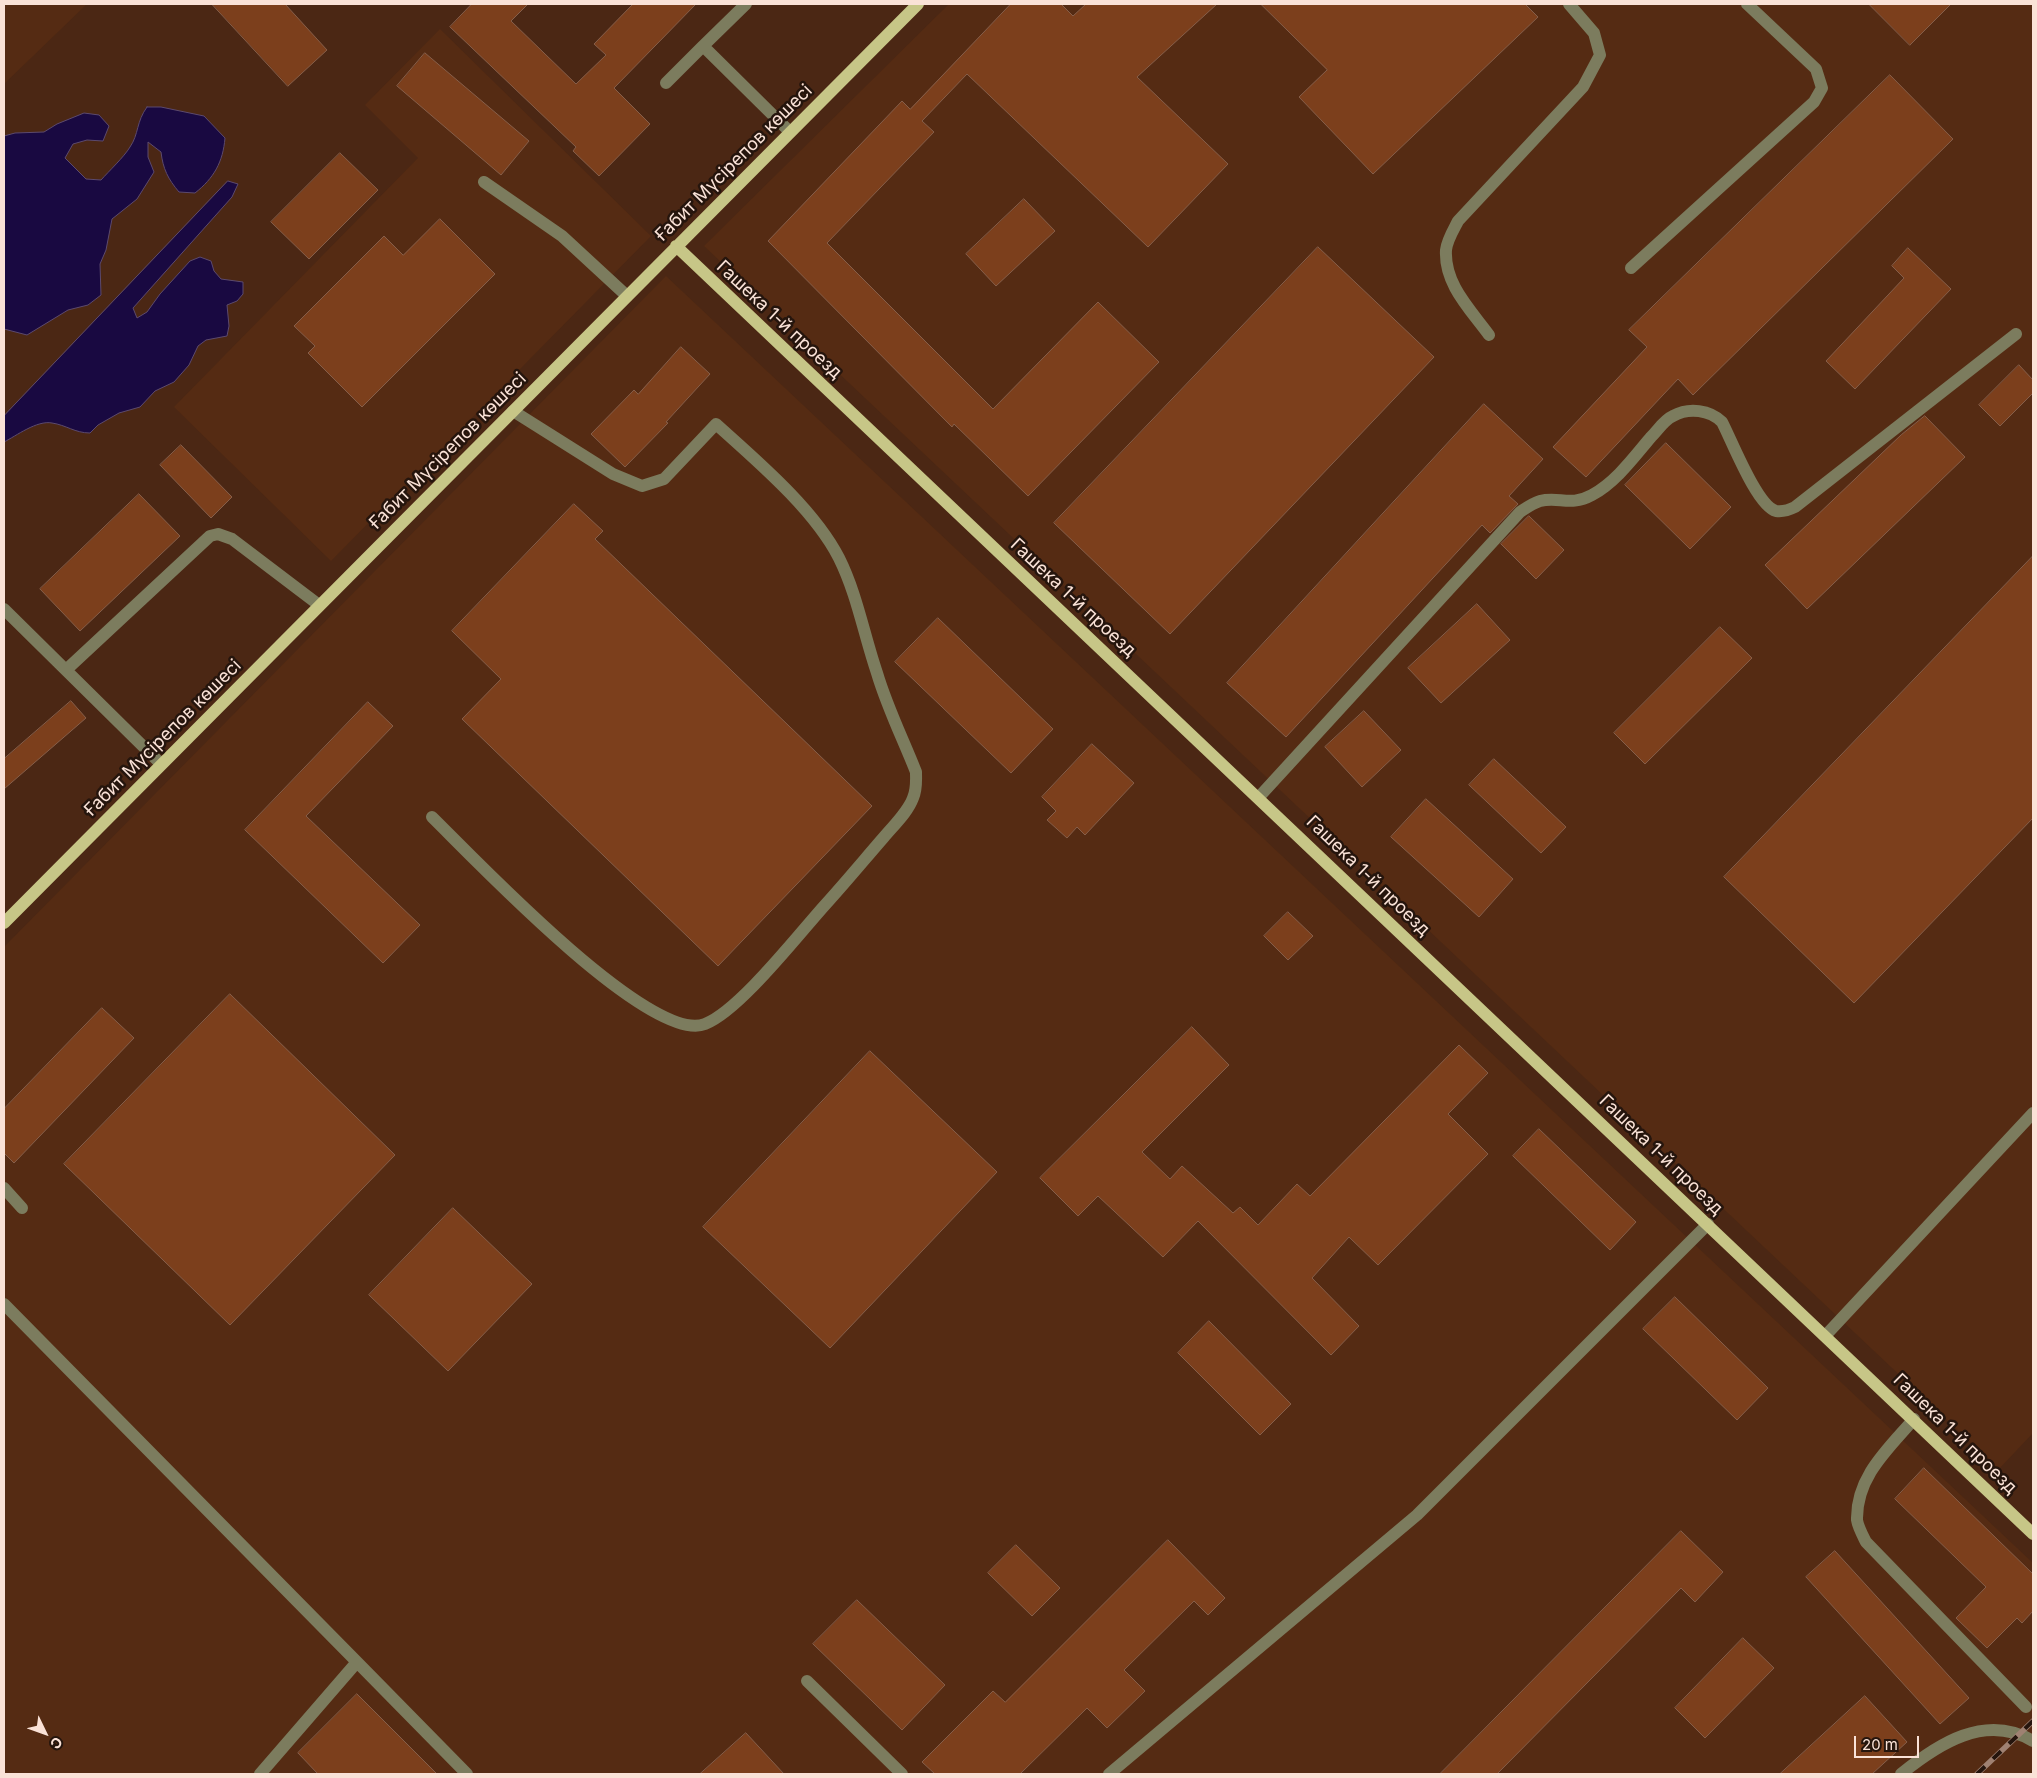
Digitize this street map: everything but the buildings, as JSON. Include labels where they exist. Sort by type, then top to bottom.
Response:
[{"type":"main road","name":"Ғабит Мүсірепов көшесі","points":[[4,923],[918,4]]},
{"type":"main road","name":"Гашека 1-й проезд","points":[[676,246],[1826,1335],[2033,1534]]},
{"type":"street","points":[[666,83],[746,4]]},
{"type":"street","points":[[1489,335],[1456,291],[1449,274],[1446,248],[1458,220],[1583,86],[1600,55],[1594,33],[1570,4]]},
{"type":"street","points":[[1631,268],[1814,102],[1822,88],[1816,69],[1747,4]]},
{"type":"street","points":[[703,46],[790,132]]},
{"type":"street","points":[[484,182],[562,236],[627,296]]},
{"type":"street","points":[[1259,797],[1520,512],[1540,501],[1550,499],[1571,502],[1582,500],[1594,494],[1624,469],[1672,416],[1694,412],[1714,414],[1722,422],[1762,500],[1775,511],[1785,511],[1795,508],[2016,334]]},
{"type":"street","points":[[432,817],[557,940],[655,1014],[689,1028],[703,1025],[719,1018],[747,991],[834,896],[909,807],[916,785],[916,772],[877,675],[850,583],[838,557],[802,506],[730,436],[716,424],[669,474],[653,484],[642,486],[613,474],[513,411]]},
{"type":"street","points":[[66,670],[204,540],[218,534],[232,539],[319,605]]},
{"type":"street","points":[[4,609],[161,764]]},
{"type":"street","points":[[1826,1335],[2033,1114]]},
{"type":"street","points":[[4,1188],[22,1208]]},
{"type":"street","points":[[1109,1774],[1417,1515],[1708,1224]]},
{"type":"street","points":[[4,1304],[467,1774]]},
{"type":"street","points":[[1914,1419],[1871,1470],[1862,1488],[1857,1522],[1866,1542],[2026,1707]]},
{"type":"street","points":[[260,1774],[357,1662]]},
{"type":"street","points":[[807,1681],[902,1774]]},
{"type":"street","points":[[1901,1774],[1926,1753],[1958,1737],[1980,1730],[2019,1734],[2033,1741]]},
{"type":"shaded area","points":[[4,4],[87,4],[4,84]]},
{"type":"shaded area","points":[[949,4],[2033,4],[2033,1433],[1999,1469],[704,246]]},
{"type":"shaded area","points":[[440,29],[651,236],[331,561],[174,407],[418,158],[365,105]]},
{"type":"shaded area","points":[[147,107],[161,107],[204,116],[225,138],[220,162],[216,169],[195,193],[179,192],[167,173],[161,152],[148,142],[148,157],[154,172],[137,199],[112,219],[106,250],[100,264],[101,295],[88,305],[68,310],[27,335],[4,329],[4,136],[15,133],[44,132],[57,124],[84,113],[99,115],[109,126],[103,141],[87,140],[73,144],[65,158],[86,179],[101,180],[130,147],[143,112]]},
{"type":"shaded area","points":[[228,181],[238,184],[232,197],[133,308],[137,318],[147,312],[160,294],[190,261],[200,257],[211,261],[214,271],[221,279],[243,282],[243,294],[237,301],[227,305],[229,326],[227,336],[206,340],[198,346],[189,365],[174,382],[155,391],[140,407],[119,413],[98,425],[90,433],[46,423],[33,426],[4,442],[4,416]]},
{"type":"shaded area","points":[[666,276],[2033,1563],[2033,1774],[4,1774],[4,947]]},
{"type":"railway","points":[[1977,1774],[2033,1721]]}]
